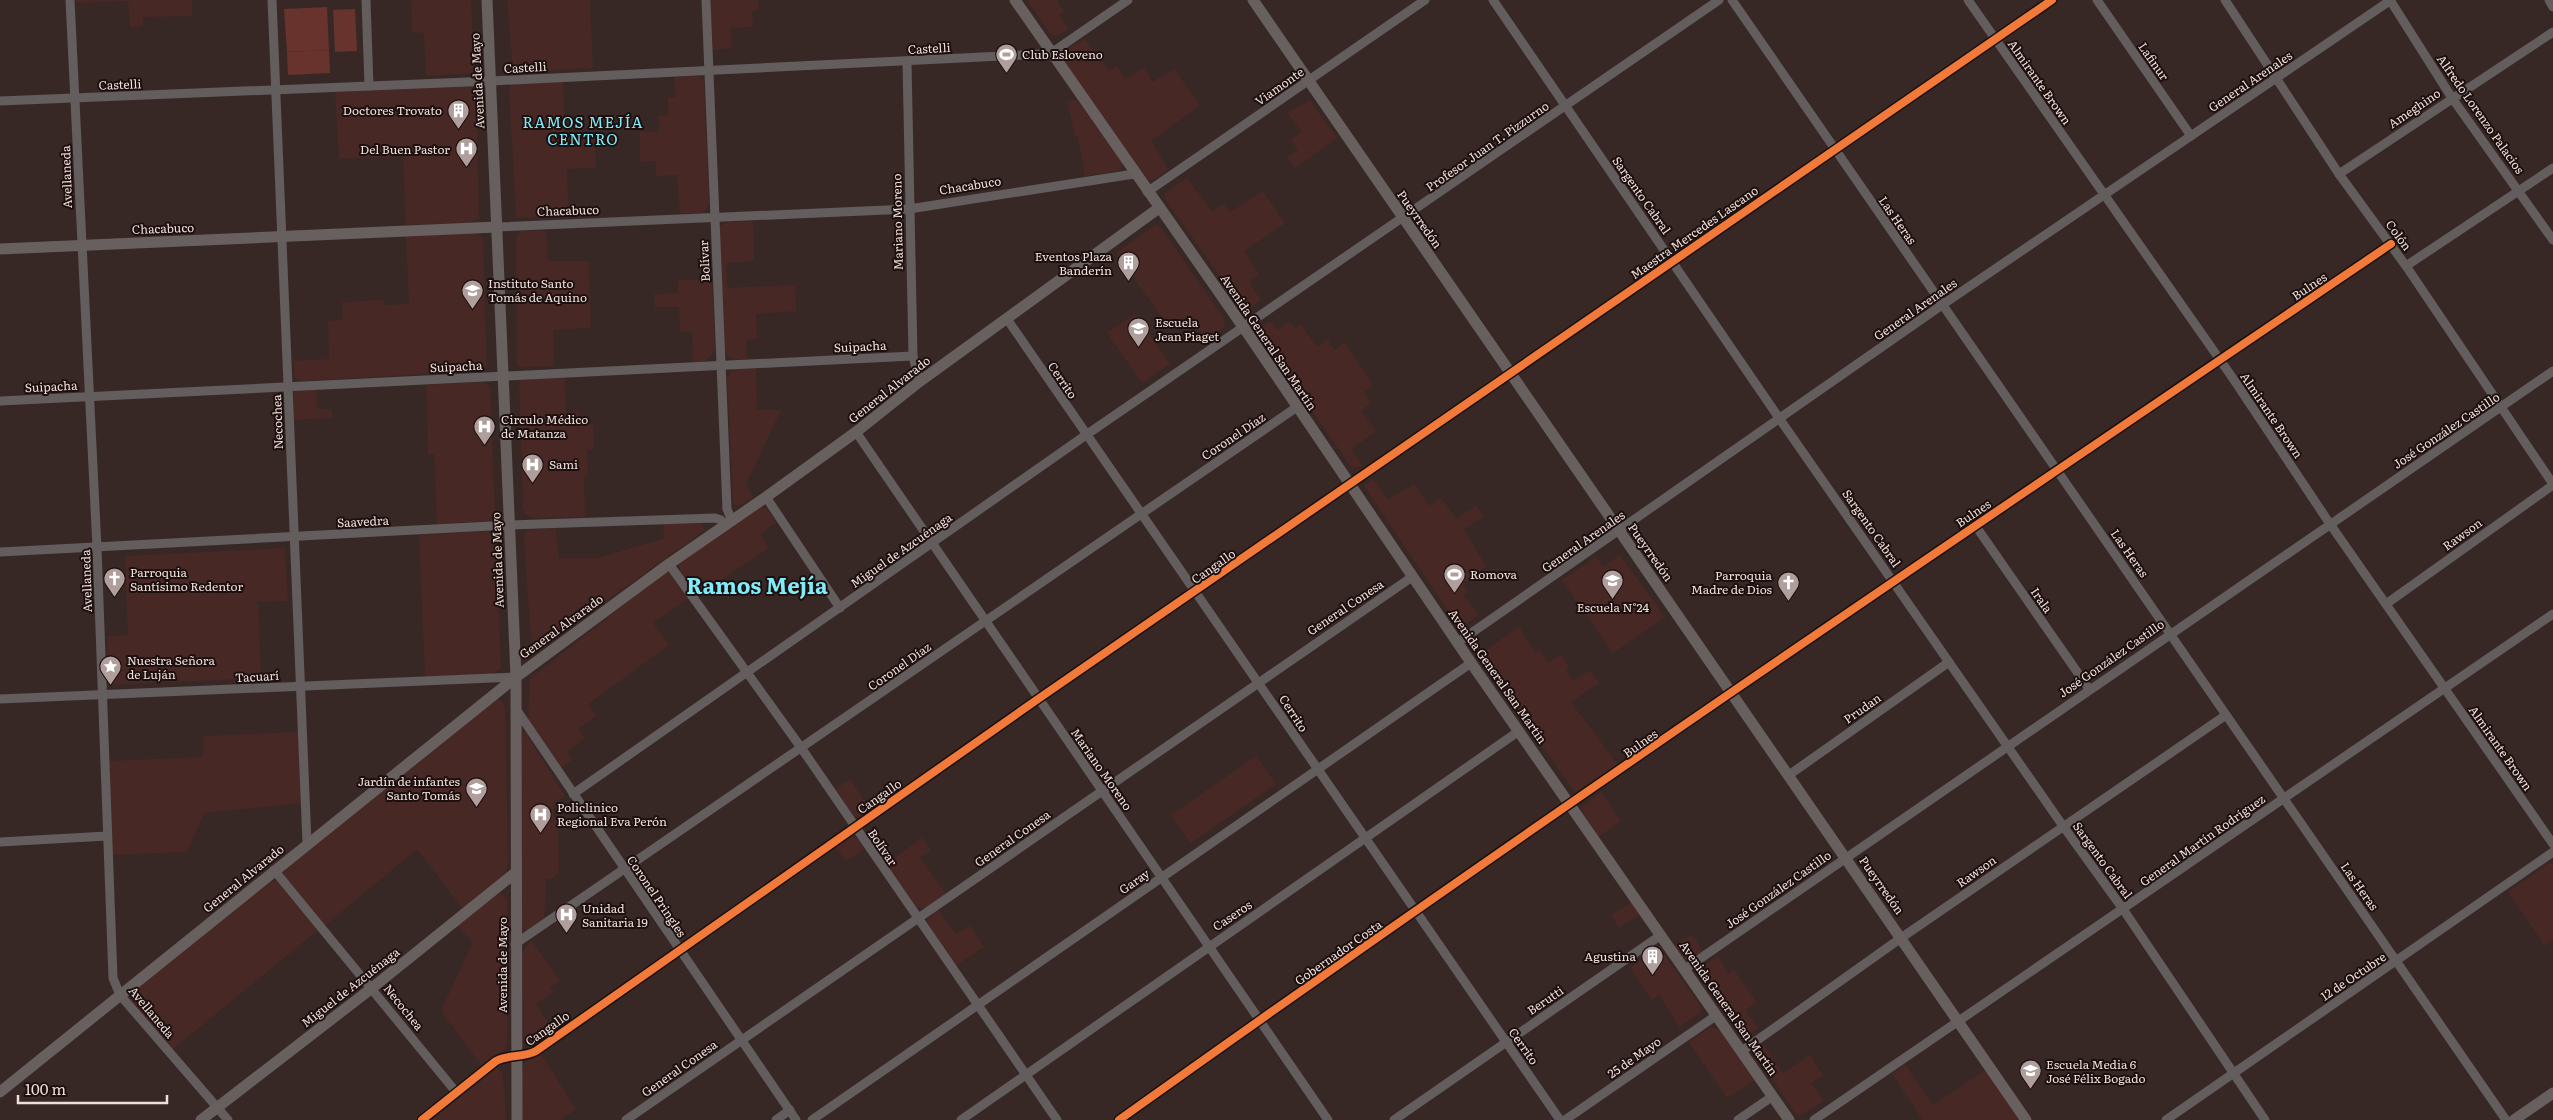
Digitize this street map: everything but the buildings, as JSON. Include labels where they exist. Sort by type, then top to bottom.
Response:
[{"type":"street","name":"Avellaneda","points":[[70,0],[88,397],[97,548],[113,978],[120,995],[228,1120]]},
{"type":"street","name":"Necochea","points":[[272,0],[307,844]]},
{"type":"street","points":[[366,0],[369,86]]},
{"type":"street","name":"Avenida de Mayo","points":[[487,0],[492,81],[516,677],[515,944],[517,1120]]},
{"type":"street","name":"Bolívar","points":[[706,0],[728,523]]},
{"type":"street","name":"Avenida General San Martín","points":[[1014,0],[1134,174],[1244,328],[1457,643],[1572,804],[1789,1120]]},
{"type":"street","points":[[1051,53],[1128,0]]},
{"type":"street","name":"Pueyrredón","points":[[1253,0],[1790,775],[2026,1120]]},
{"type":"street","name":"Viamonte","points":[[1147,192],[1425,0]]},
{"type":"street","name":"Sargento Cabral","points":[[1493,0],[1779,418],[2063,826],[2124,909],[2265,1120]]},
{"type":"street","name":"Profesor Juan T. Pizzurno","points":[[1244,328],[1719,0]]},
{"type":"street","name":"Las Heras","points":[[1732,0],[2506,1120]]},
{"type":"street","name":"Almirante Brown","points":[[1968,0],[2220,360],[2330,524],[2553,844]]},
{"type":"street","name":"Maestra Mercedes Lascano","points":[[1349,485],[1510,372],[2052,0]]},
{"type":"street","name":"Lafinur","points":[[2096,0],[2191,136]]},
{"type":"street","name":"Colón","points":[[2225,0],[2339,174],[2391,244],[2553,484]]},
{"type":"street","name":"General Arenales","points":[[1457,643],[1942,305],[2390,0]]},
{"type":"street","name":"Alfredo Lorenzo Palacios","points":[[2390,0],[2452,98],[2553,240]]},
{"type":"street","points":[[2548,0],[2553,7]]},
{"type":"street","name":"Ameghino","points":[[2339,174],[2553,32]]},
{"type":"street","name":"Castelli","points":[[0,102],[492,81],[710,69],[907,62],[1051,53]]},
{"type":"street","name":"Mariano Moreno","points":[[907,62],[913,356],[919,382]]},
{"type":"street","points":[[2406,266],[2553,168]]},
{"type":"street","name":"Chacabuco","points":[[0,249],[909,209],[1134,174]]},
{"type":"street","name":"General Alvarado","points":[[0,1092],[516,677],[669,564],[856,432],[919,382],[1159,208]]},
{"type":"street","name":"Bulnes","points":[[1572,804],[1893,581],[2391,244]]},
{"type":"street","name":"Cerrito","points":[[1007,319],[1560,1120]]},
{"type":"street","name":"Miguel de Azcuénaga","points":[[573,794],[934,544],[1086,435],[1244,328]]},
{"type":"street","name":"Suipacha","points":[[0,401],[913,356]]},
{"type":"street","name":"José González Castillo","points":[[1685,968],[2088,689],[2553,371]]},
{"type":"street","name":"Coronel Díaz","points":[[515,944],[802,749],[987,619],[1297,407]]},
{"type":"street","name":"Mariano Moreno","points":[[856,432],[987,619],[1038,699],[1328,1120]]},
{"type":"street","name":"Rawson","points":[[2386,604],[2553,484]]},
{"type":"street","name":"Cangallo","points":[[422,1120],[496,1061],[503,1058],[528,1055],[536,1051],[854,827],[1349,485]]},
{"type":"street","points":[[766,497],[840,608]]},
{"type":"street","name":"Saavedra","points":[[0,552],[510,526],[715,518],[728,523]]},
{"type":"street","name":"Irala","points":[[1975,525],[2088,689]]},
{"type":"street","name":"Bolívar","points":[[669,564],[802,749],[917,919],[1058,1120]]},
{"type":"street","name":"General Conesa","points":[[626,1120],[1258,681],[1412,577]]},
{"type":"street","name":"General Martín Rodríguez","points":[[1814,1120],[2553,614]]},
{"type":"street","name":"Prudan","points":[[1790,775],[1950,662]]},
{"type":"street","name":"Garay","points":[[812,1120],[1471,663]]},
{"type":"street","name":"Tacuarí","points":[[0,699],[516,677]]},
{"type":"street","name":"Coronel Pringles","points":[[515,709],[796,1120]]},
{"type":"street","name":"Rawson","points":[[1742,1051],[1901,938],[2226,715]]},
{"type":"street","name":"Caseros","points":[[961,1120],[1519,731]]},
{"type":"street","name":"Gobernador Costa","points":[[1119,1120],[1572,804]]},
{"type":"street","points":[[0,842],[107,836]]},
{"type":"street","name":"12 de Octubre","points":[[2166,1120],[2553,852]]},
{"type":"street","name":"Necochea","points":[[274,870],[456,1092]]},
{"type":"street","name":"Miguel de Azcuénaga","points":[[201,1120],[372,988],[515,873]]},
{"type":"street","name":"Berutti","points":[[1394,1120],[1661,935]]},
{"type":"street","name":"25 de Mayo","points":[[1566,1120],[1717,1015]]},
{"type":"street","points":[[2514,1120],[2553,1093]]},
{"type":"street","points":[[1738,1120],[1773,1096]]},
{"type":"street","points":[[776,1120],[790,1110]]},
{"type":"shaded area","points":[[76,0],[192,0],[192,16],[143,17],[143,26],[130,27],[128,1],[76,3]]},
{"type":"shaded area","points":[[411,0],[471,0],[474,68],[472,73],[426,76],[424,33],[412,32]]},
{"type":"shaded area","points":[[507,0],[590,0],[593,68],[518,72],[513,70]]},
{"type":"shaded area","points":[[710,0],[758,0],[759,10],[752,11],[753,27],[731,28],[731,48],[713,50]]},
{"type":"shaded area","points":[[1027,0],[1056,0],[1064,11],[1059,15],[1069,29],[1056,36],[1051,35]]},
{"type":"shaded area","points":[[327,7],[329,50],[287,52],[284,9]]},
{"type":"shaded area","points":[[355,9],[357,51],[335,52],[333,10]]},
{"type":"shaded area","points":[[1085,39],[1109,71],[1117,66],[1125,79],[1144,68],[1153,82],[1174,69],[1200,105],[1151,141],[1168,169],[1153,180],[1146,180],[1059,58],[1058,52]]},
{"type":"shaded area","points":[[329,50],[330,73],[288,75],[287,52]]},
{"type":"shaded area","points":[[674,77],[701,77],[704,83],[709,203],[705,211],[701,213],[680,213],[677,175],[656,176],[656,161],[640,162],[640,132],[659,131],[659,116],[668,116],[668,98],[675,98]]},
{"type":"shaded area","points":[[563,80],[565,133],[595,133],[596,168],[567,169],[569,217],[518,218],[516,216],[509,88],[512,83]]},
{"type":"shaded area","points":[[466,85],[474,89],[476,93],[479,218],[471,222],[406,225],[403,156],[339,159],[335,92]]},
{"type":"shaded area","points":[[1077,100],[1122,161],[1123,165],[1119,171],[1085,176],[1078,136],[1075,136],[1067,101]]},
{"type":"shaded area","points":[[1310,101],[1337,138],[1295,168],[1287,157],[1298,150],[1291,140],[1302,131],[1287,112]]},
{"type":"shaded area","points":[[1187,178],[1212,211],[1224,204],[1230,212],[1263,191],[1285,223],[1244,251],[1259,274],[1249,282],[1261,300],[1249,308],[1243,309],[1165,199],[1165,193]]},
{"type":"shaded area","points":[[753,221],[754,261],[726,263],[727,288],[795,285],[796,311],[756,314],[757,339],[746,340],[747,359],[733,359],[724,350],[719,231],[720,226],[729,222]]},
{"type":"shaded area","points":[[1155,225],[1161,228],[1225,320],[1224,327],[1205,340],[1189,316],[1169,327],[1116,253]]},
{"type":"shaded area","points":[[521,231],[546,231],[548,261],[589,261],[591,328],[553,330],[554,366],[520,367],[517,365],[516,235]]},
{"type":"shaded area","points":[[476,232],[483,239],[487,366],[477,371],[302,381],[294,377],[293,361],[329,359],[328,321],[343,320],[342,302],[384,300],[385,305],[409,304],[406,235]]},
{"type":"shaded area","points":[[712,279],[715,351],[704,362],[693,362],[692,332],[680,332],[679,307],[655,307],[654,294],[678,293],[678,280]]},
{"type":"shaded area","name":"Escuela Jean Piaget","points":[[1135,314],[1170,364],[1142,383],[1107,333]]},
{"type":"shaded area","points":[[1270,321],[1277,330],[1290,321],[1295,328],[1301,324],[1317,347],[1327,339],[1335,350],[1345,342],[1373,385],[1364,392],[1371,403],[1361,411],[1376,431],[1351,449],[1363,466],[1352,468],[1257,333],[1258,329]]},
{"type":"shaded area","points":[[756,366],[757,410],[781,410],[746,484],[753,497],[738,506],[733,503],[727,377],[734,368]]},
{"type":"shaded area","points":[[565,375],[566,412],[579,412],[579,424],[593,424],[594,449],[587,450],[588,475],[584,476],[585,517],[535,518],[526,515],[523,508],[519,382],[522,378]]},
{"type":"shaded area","points":[[481,382],[488,385],[490,389],[495,513],[488,521],[437,524],[434,454],[428,454],[426,385]]},
{"type":"shaded area","points":[[317,389],[317,409],[332,409],[332,418],[294,420],[294,393],[297,390]]},
{"type":"shaded area","points":[[1373,479],[1388,500],[1414,484],[1429,506],[1441,498],[1456,519],[1476,505],[1483,516],[1464,530],[1486,566],[1463,583],[1468,591],[1463,595],[1479,615],[1463,626],[1457,624],[1366,489],[1365,485]]},
{"type":"shaded area","points":[[760,506],[768,510],[776,523],[760,534],[769,548],[697,596],[680,572],[679,564]]},
{"type":"shaded area","points":[[664,524],[702,524],[705,530],[532,653],[532,656],[524,538],[526,530],[556,528],[559,558],[597,558],[663,539]]},
{"type":"shaded area","points":[[487,531],[496,540],[501,668],[490,675],[425,676],[419,535]]},
{"type":"shaded area","points":[[285,548],[288,601],[258,602],[261,678],[110,685],[107,636],[128,635],[125,556]]},
{"type":"shaded area","name":"Escuela N°24","points":[[1620,555],[1665,617],[1613,653],[1562,580],[1596,557],[1603,567]]},
{"type":"shaded area","points":[[670,572],[689,598],[653,623],[669,645],[588,704],[596,716],[578,729],[585,738],[567,751],[572,760],[557,770],[531,726],[528,717],[530,679],[665,573]]},
{"type":"shaded area","points":[[1519,627],[1536,653],[1539,650],[1548,663],[1561,654],[1569,667],[1566,670],[1573,681],[1590,670],[1599,683],[1571,702],[1618,765],[1577,791],[1574,791],[1478,656]]},
{"type":"shaded area","points":[[496,699],[503,702],[505,709],[508,865],[503,879],[463,909],[417,849],[323,927],[283,877],[285,868],[430,754]]},
{"type":"shaded area","points":[[298,732],[302,803],[204,813],[187,852],[112,855],[108,761],[203,757],[203,736]]},
{"type":"shaded area","points":[[525,732],[565,796],[553,804],[553,817],[557,818],[558,821],[559,872],[551,879],[546,879],[544,922],[526,931],[522,928],[522,734]]},
{"type":"shaded area","points":[[1256,756],[1276,784],[1191,843],[1171,815]]},
{"type":"shaded area","points":[[850,779],[871,811],[862,817],[854,816],[836,789]]},
{"type":"shaded area","points":[[1601,792],[1621,821],[1598,837],[1581,808]]},
{"type":"shaded area","points":[[849,836],[857,838],[864,849],[846,861],[835,846]]},
{"type":"shaded area","points":[[922,838],[931,850],[920,858],[946,894],[928,907],[920,908],[916,907],[886,864]]},
{"type":"shaded area","points":[[2548,864],[2553,864],[2553,940],[2545,946],[2508,892]]},
{"type":"shaded area","points":[[270,880],[279,882],[318,930],[172,1050],[131,1001],[133,991]]},
{"type":"shaded area","points":[[498,894],[503,894],[507,900],[507,1042],[505,1049],[481,1065],[441,1011],[473,942],[457,926]]},
{"type":"shaded area","points":[[1633,901],[1642,913],[1619,928],[1611,915]]},
{"type":"shaded area","points":[[938,910],[956,934],[970,926],[984,947],[956,965],[926,921]]},
{"type":"shaded area","points":[[1692,934],[1703,951],[1685,961],[1672,947]]},
{"type":"shaded area","points":[[531,941],[560,980],[550,988],[553,992],[536,1004],[553,1031],[529,1046],[524,1043],[522,952]]},
{"type":"shaded area","points":[[1655,951],[1662,952],[1701,1007],[1700,1013],[1679,1027],[1659,995],[1652,1000],[1630,968]]},
{"type":"shaded area","points":[[1718,956],[1728,973],[1734,970],[1757,1003],[1745,1010],[1758,1028],[1748,1035],[1740,1033],[1699,974],[1699,970]]},
{"type":"shaded area","points":[[1711,1027],[1721,1030],[1755,1080],[1727,1098],[1689,1042]]},
{"type":"shaded area","points":[[1764,1045],[1783,1073],[1810,1055],[1823,1075],[1811,1083],[1824,1101],[1800,1116],[1796,1115],[1755,1053]]},
{"type":"shaded area","points":[[540,1053],[576,1109],[560,1120],[521,1120],[521,1068],[528,1060]]},
{"type":"shaded area","points":[[1905,1065],[1933,1105],[1987,1069],[2021,1120],[1923,1120],[1892,1074]]},
{"type":"shaded area","points":[[497,1068],[503,1074],[506,1120],[431,1120]]},
{"type":"cycle path","points":[[422,1120],[496,1061],[536,1051],[1038,699],[2052,0]]},
{"type":"cycle path","points":[[1119,1120],[1276,1008],[1593,788],[1911,569],[2391,244]]},
{"type":"place","name":"Club Esloveno","points":[[1006,73]]},
{"type":"place","name":"Doctores Trovato","points":[[458,129]]},
{"type":"place","name":"Del Buen Pastor","points":[[466,168]]},
{"type":"place","name":"Eventos Plaza Banderín","points":[[1128,282]]},
{"type":"place","name":"Instituto Santo Tomás de Aquino","points":[[472,309]]},
{"type":"place","name":"Escuela Jean Piaget","points":[[1139,348]]},
{"type":"place","name":"Circulo Médico de Matanza","points":[[485,445]]},
{"type":"place","name":"Sami","points":[[533,483]]},
{"type":"place","name":"Romova","points":[[1454,593]]},
{"type":"place","name":"Parroquia Santísimo Redentor","points":[[114,598]]},
{"type":"place","name":"Escuela N°24","points":[[1613,599]]},
{"type":"place","name":"Parroquia Madre de Dios","points":[[1788,601]]},
{"type":"place","name":"Nuestra Señora de Luján","points":[[111,686]]},
{"type":"place","name":"Jardín de infantes Santo Tomás","points":[[476,807]]},
{"type":"place","name":"Policlinico Regional Eva Perón","points":[[541,833]]},
{"type":"place","name":"Unidad Sanitaria 19","points":[[566,934]]},
{"type":"place","name":"Agustina","points":[[1652,975]]},
{"type":"place","name":"Escuela Media 6 José Félix Bogado","points":[[2030,1090]]},
{"type":"district","name":"RAMOS MEJÍA CENTRO","points":[[583,130]]},
{"type":"district","name":"Ramos Mejía","points":[[757,584]]}]
